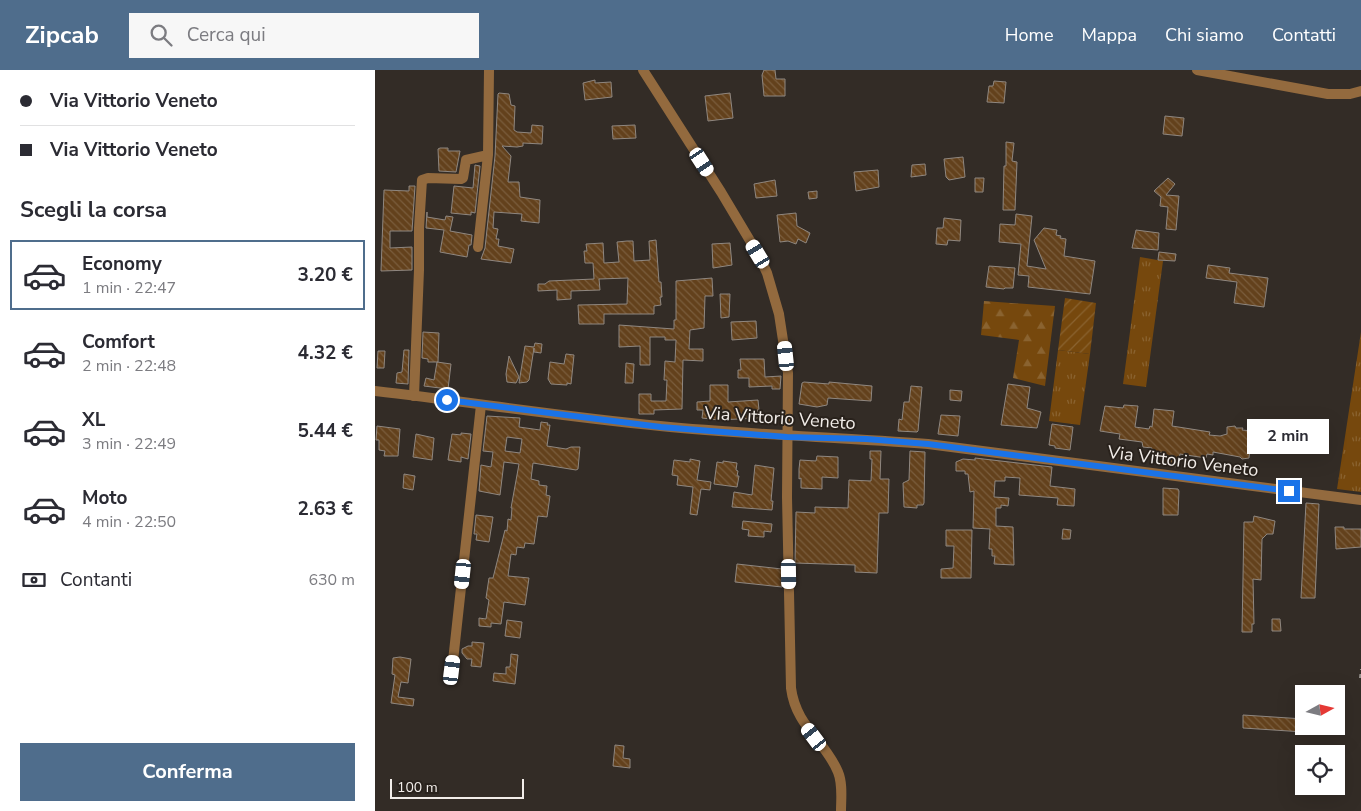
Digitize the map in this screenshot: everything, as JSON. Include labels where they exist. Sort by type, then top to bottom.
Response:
[{"type":"street","points":[[478,247],[488,155],[489,70]]},
{"type":"street","points":[[643,70],[758,254],[767,273],[779,314],[788,373],[787,526],[793,698],[805,725],[832,761],[838,773],[841,791],[841,811]]},
{"type":"street","points":[[1197,70],[1328,94],[1350,94],[1361,91]]},
{"type":"street","points":[[414,396],[422,180],[428,178],[461,179],[463,178],[466,160],[488,155]]},
{"type":"street","name":"Via Vittorio Veneto","points":[[375,391],[661,427],[787,437],[866,439],[928,444],[1361,500]]},
{"type":"street","points":[[452,670],[481,405]]},
{"type":"path","points":[[1360,678],[1361,669]]},
{"type":"green space","points":[[1140,257],[1163,261],[1146,387],[1123,384]]},
{"type":"green space","points":[[1065,298],[1096,303],[1090,354],[1058,350]]},
{"type":"green space","points":[[984,301],[1055,306],[1045,386],[1013,378],[1019,340],[981,335]]},
{"type":"green space","points":[[1361,332],[1361,492],[1337,489]]},
{"type":"green space","points":[[1058,350],[1090,354],[1080,425],[1049,421]]},
{"type":"building","points":[[764,70],[775,70],[776,79],[785,79],[785,96],[764,96],[762,75]]},
{"type":"building","points":[[595,80],[595,83],[611,82],[612,97],[585,100],[583,83]]},
{"type":"building","points":[[994,81],[1006,82],[1004,103],[987,102],[989,86],[993,86]]},
{"type":"building","points":[[499,93],[509,94],[511,105],[515,106],[514,130],[531,133],[532,125],[543,126],[542,144],[523,143],[523,146],[517,147],[502,146],[511,156],[508,182],[519,182],[520,197],[540,200],[539,223],[521,221],[522,214],[494,212],[493,228],[498,229],[496,239],[499,239],[498,246],[514,249],[511,263],[481,259],[485,248],[495,156]]},
{"type":"building","points":[[730,93],[733,118],[708,121],[705,96]]},
{"type":"building","points":[[1165,116],[1184,118],[1182,136],[1163,134]]},
{"type":"building","points":[[635,125],[636,138],[613,139],[612,126]]},
{"type":"building","points":[[1006,142],[1014,143],[1012,161],[1017,162],[1015,210],[1003,210]]},
{"type":"building","points":[[448,148],[448,151],[460,151],[456,172],[439,171],[438,149]]},
{"type":"building","points":[[963,157],[965,177],[949,180],[946,177],[944,159]]},
{"type":"building","points":[[925,164],[926,175],[911,177],[912,165]]},
{"type":"building","points":[[475,165],[480,166],[475,213],[471,212],[471,215],[451,213],[454,186],[473,188]]},
{"type":"building","points":[[878,170],[879,187],[856,191],[854,172]]},
{"type":"building","points":[[975,178],[984,178],[983,192],[975,192]]},
{"type":"building","points":[[1168,178],[1175,184],[1166,195],[1179,196],[1176,230],[1166,229],[1168,207],[1160,206],[1161,197],[1154,191]]},
{"type":"building","points":[[775,180],[777,196],[756,198],[754,184]]},
{"type":"building","points":[[409,186],[415,186],[412,231],[390,231],[390,248],[412,247],[412,270],[381,271],[384,190],[409,191]]},
{"type":"building","points":[[817,191],[817,198],[809,199],[808,192]]},
{"type":"building","points":[[427,212],[427,217],[445,220],[446,216],[453,217],[450,231],[472,235],[467,257],[440,252],[444,230],[426,228]]},
{"type":"building","points":[[796,213],[797,226],[810,233],[806,243],[798,239],[796,244],[788,241],[780,242],[777,215]]},
{"type":"building","points":[[1016,214],[1032,216],[1027,266],[1046,269],[1034,240],[1044,228],[1057,230],[1056,235],[1066,239],[1064,256],[1095,261],[1090,294],[1028,287],[1029,276],[1018,275],[1021,244],[999,242],[1000,224],[1015,225]]},
{"type":"building","points":[[944,218],[961,220],[960,241],[948,240],[947,245],[936,244],[937,228],[943,228]]},
{"type":"building","points":[[1136,230],[1159,233],[1158,250],[1132,248]]},
{"type":"building","points":[[656,240],[662,297],[660,297],[661,305],[654,306],[654,314],[604,314],[604,324],[579,324],[578,305],[627,304],[628,278],[599,279],[600,290],[571,291],[571,299],[557,300],[557,290],[538,291],[538,284],[545,284],[549,281],[594,279],[593,263],[585,263],[584,251],[587,251],[586,244],[603,243],[604,263],[619,262],[617,242],[627,241],[633,241],[634,261],[650,260],[649,241]]},
{"type":"building","points":[[730,243],[732,265],[713,268],[712,244]]},
{"type":"building","points":[[1159,252],[1176,254],[1175,261],[1158,260]]},
{"type":"building","points":[[1208,265],[1230,268],[1229,273],[1268,278],[1264,307],[1234,303],[1237,282],[1206,278]]},
{"type":"building","points":[[989,266],[1015,268],[1013,288],[986,287]]},
{"type":"building","points":[[712,278],[713,296],[705,296],[704,328],[690,330],[689,349],[703,349],[703,361],[683,360],[682,409],[654,410],[654,414],[639,414],[639,394],[651,394],[651,401],[666,401],[667,380],[664,380],[665,361],[675,362],[676,340],[665,340],[665,337],[650,337],[650,365],[640,365],[640,346],[619,347],[619,325],[674,329],[674,320],[676,320],[676,281]]},
{"type":"building","points":[[720,294],[730,294],[729,317],[721,318]]},
{"type":"building","points":[[756,321],[757,338],[732,340],[731,322]]},
{"type":"building","points":[[423,332],[439,333],[438,362],[428,362],[428,359],[422,358]]},
{"type":"building","points":[[535,343],[542,344],[541,353],[534,352],[534,348],[529,380],[519,383],[525,346],[534,347]]},
{"type":"building","points":[[404,350],[409,350],[408,384],[396,383],[397,373],[402,372]]},
{"type":"building","points":[[378,351],[385,351],[384,368],[377,368]]},
{"type":"building","points":[[566,354],[574,355],[571,384],[551,384],[548,379],[550,362],[564,364]]},
{"type":"building","points":[[509,356],[519,377],[516,383],[507,382],[506,374]]},
{"type":"building","points":[[740,359],[764,359],[765,377],[781,376],[780,389],[772,389],[772,386],[749,387],[749,378],[738,378],[738,370],[741,370]]},
{"type":"building","points":[[437,362],[451,364],[448,389],[424,386],[426,378],[434,380]]},
{"type":"building","points":[[626,363],[634,364],[633,383],[625,383]]},
{"type":"building","points":[[802,383],[872,386],[871,401],[828,398],[827,405],[817,407],[799,404]]},
{"type":"building","points":[[1008,384],[1030,387],[1027,408],[1041,412],[1037,428],[1001,425]]},
{"type":"building","points":[[710,385],[728,385],[728,402],[758,400],[758,418],[719,420],[702,418],[703,410],[697,410],[697,402],[710,401]]},
{"type":"building","points":[[911,386],[922,387],[918,431],[898,431],[899,419],[902,420],[904,402],[909,402]]},
{"type":"building","points":[[950,390],[962,391],[961,401],[950,400]]},
{"type":"building","points":[[1124,405],[1138,406],[1135,427],[1149,429],[1150,426],[1152,427],[1154,409],[1174,411],[1172,426],[1210,432],[1209,435],[1220,436],[1227,434],[1227,427],[1235,426],[1236,428],[1243,428],[1242,430],[1252,431],[1249,458],[1242,459],[1213,452],[1213,455],[1207,454],[1206,458],[1180,454],[1178,467],[1162,465],[1164,453],[1151,451],[1152,448],[1143,447],[1142,442],[1119,439],[1120,434],[1100,431],[1105,406],[1123,408]]},
{"type":"building","points":[[941,415],[960,416],[958,436],[938,434]]},
{"type":"building","points":[[487,416],[520,418],[519,427],[540,430],[541,422],[548,423],[547,425],[550,425],[547,446],[566,449],[580,447],[578,469],[576,470],[533,463],[531,479],[539,481],[539,485],[547,486],[546,495],[550,496],[547,517],[538,516],[534,544],[525,543],[524,548],[517,547],[516,555],[511,554],[508,576],[529,578],[525,605],[504,602],[501,624],[491,623],[491,627],[479,626],[479,618],[486,619],[489,600],[486,598],[489,578],[493,578],[505,530],[507,531],[508,519],[511,520],[511,508],[519,464],[504,462],[500,495],[479,491],[481,465],[491,467],[493,452],[483,451]],"holes":[[[507,437],[522,439],[520,453],[505,451]]]},
{"type":"building","points":[[1052,424],[1073,427],[1070,450],[1055,448],[1055,446],[1049,445]]},
{"type":"building","points":[[377,426],[400,429],[398,456],[384,456],[385,451],[379,450],[379,440],[376,440]]},
{"type":"building","points":[[461,433],[471,434],[468,459],[461,457],[461,462],[448,460],[452,434],[461,435]]},
{"type":"building","points":[[416,434],[434,438],[432,460],[413,457]]},
{"type":"building","points":[[870,451],[881,451],[880,479],[889,479],[888,513],[879,513],[877,573],[855,572],[855,565],[795,563],[796,512],[815,513],[815,507],[848,508],[849,480],[871,481],[872,459],[870,459]]},
{"type":"building","points":[[910,451],[925,452],[924,503],[923,505],[917,505],[917,508],[904,507],[903,483],[909,480]]},
{"type":"building","points":[[817,456],[838,457],[838,478],[822,477],[822,489],[801,488],[801,478],[799,479],[800,460],[816,461]]},
{"type":"building","points":[[975,458],[1052,467],[1050,486],[1075,489],[1074,506],[1057,505],[1058,498],[1019,495],[1020,478],[1005,477],[1005,481],[995,481],[994,497],[1009,498],[1008,506],[1001,505],[1001,508],[996,508],[996,526],[1013,527],[1014,565],[994,564],[995,556],[992,556],[992,549],[989,549],[990,529],[973,528],[974,491],[970,492],[968,474],[965,474],[965,471],[956,471],[956,462],[963,459],[975,460]]},
{"type":"building","points":[[690,459],[700,461],[697,480],[711,482],[710,490],[701,489],[697,515],[690,514],[693,487],[677,485],[678,476],[672,475],[674,460],[690,462]]},
{"type":"building","points":[[723,461],[737,463],[736,470],[738,471],[737,476],[739,476],[737,487],[714,484],[717,462],[723,463]]},
{"type":"building","points":[[755,465],[774,468],[772,510],[732,507],[734,492],[752,495]]},
{"type":"building","points":[[404,474],[415,476],[413,490],[403,488]]},
{"type":"building","points":[[1163,488],[1178,489],[1178,515],[1163,515]]},
{"type":"building","points":[[1306,503],[1319,504],[1315,598],[1301,598]]},
{"type":"building","points":[[476,515],[493,517],[489,542],[476,540],[477,534],[474,534]]},
{"type":"building","points":[[1254,516],[1275,521],[1273,534],[1267,534],[1262,539],[1261,580],[1253,579],[1254,624],[1252,624],[1252,632],[1242,632],[1244,522],[1253,522]]},
{"type":"building","points":[[743,521],[772,524],[771,532],[764,531],[764,537],[748,536],[749,530],[742,529]]},
{"type":"building","points":[[1335,527],[1361,529],[1361,547],[1336,549]]},
{"type":"building","points":[[1063,529],[1071,530],[1070,539],[1062,539]]},
{"type":"building","points":[[946,530],[972,530],[971,578],[941,578],[941,569],[953,568],[954,546],[946,546]]},
{"type":"building","points":[[737,564],[782,569],[782,587],[735,582]]},
{"type":"building","points":[[1272,619],[1280,619],[1281,631],[1272,631]]},
{"type":"building","points":[[507,620],[522,622],[520,638],[505,636]]},
{"type":"building","points":[[472,642],[484,643],[481,667],[471,666],[472,659],[467,659],[462,653],[462,649],[472,646]]},
{"type":"building","points":[[511,654],[518,655],[515,684],[493,681],[494,673],[506,674],[506,667],[510,667]]},
{"type":"building","points":[[393,658],[411,659],[408,683],[401,682],[398,697],[414,699],[413,706],[391,703],[395,675],[392,674]]},
{"type":"building","points":[[1243,715],[1295,718],[1295,731],[1243,728]]},
{"type":"building","points":[[615,745],[624,746],[623,758],[630,759],[630,768],[613,766]]},
{"type":"route","points":[[447,400],[661,427],[787,437],[866,439],[928,444],[1289,491]]}]
